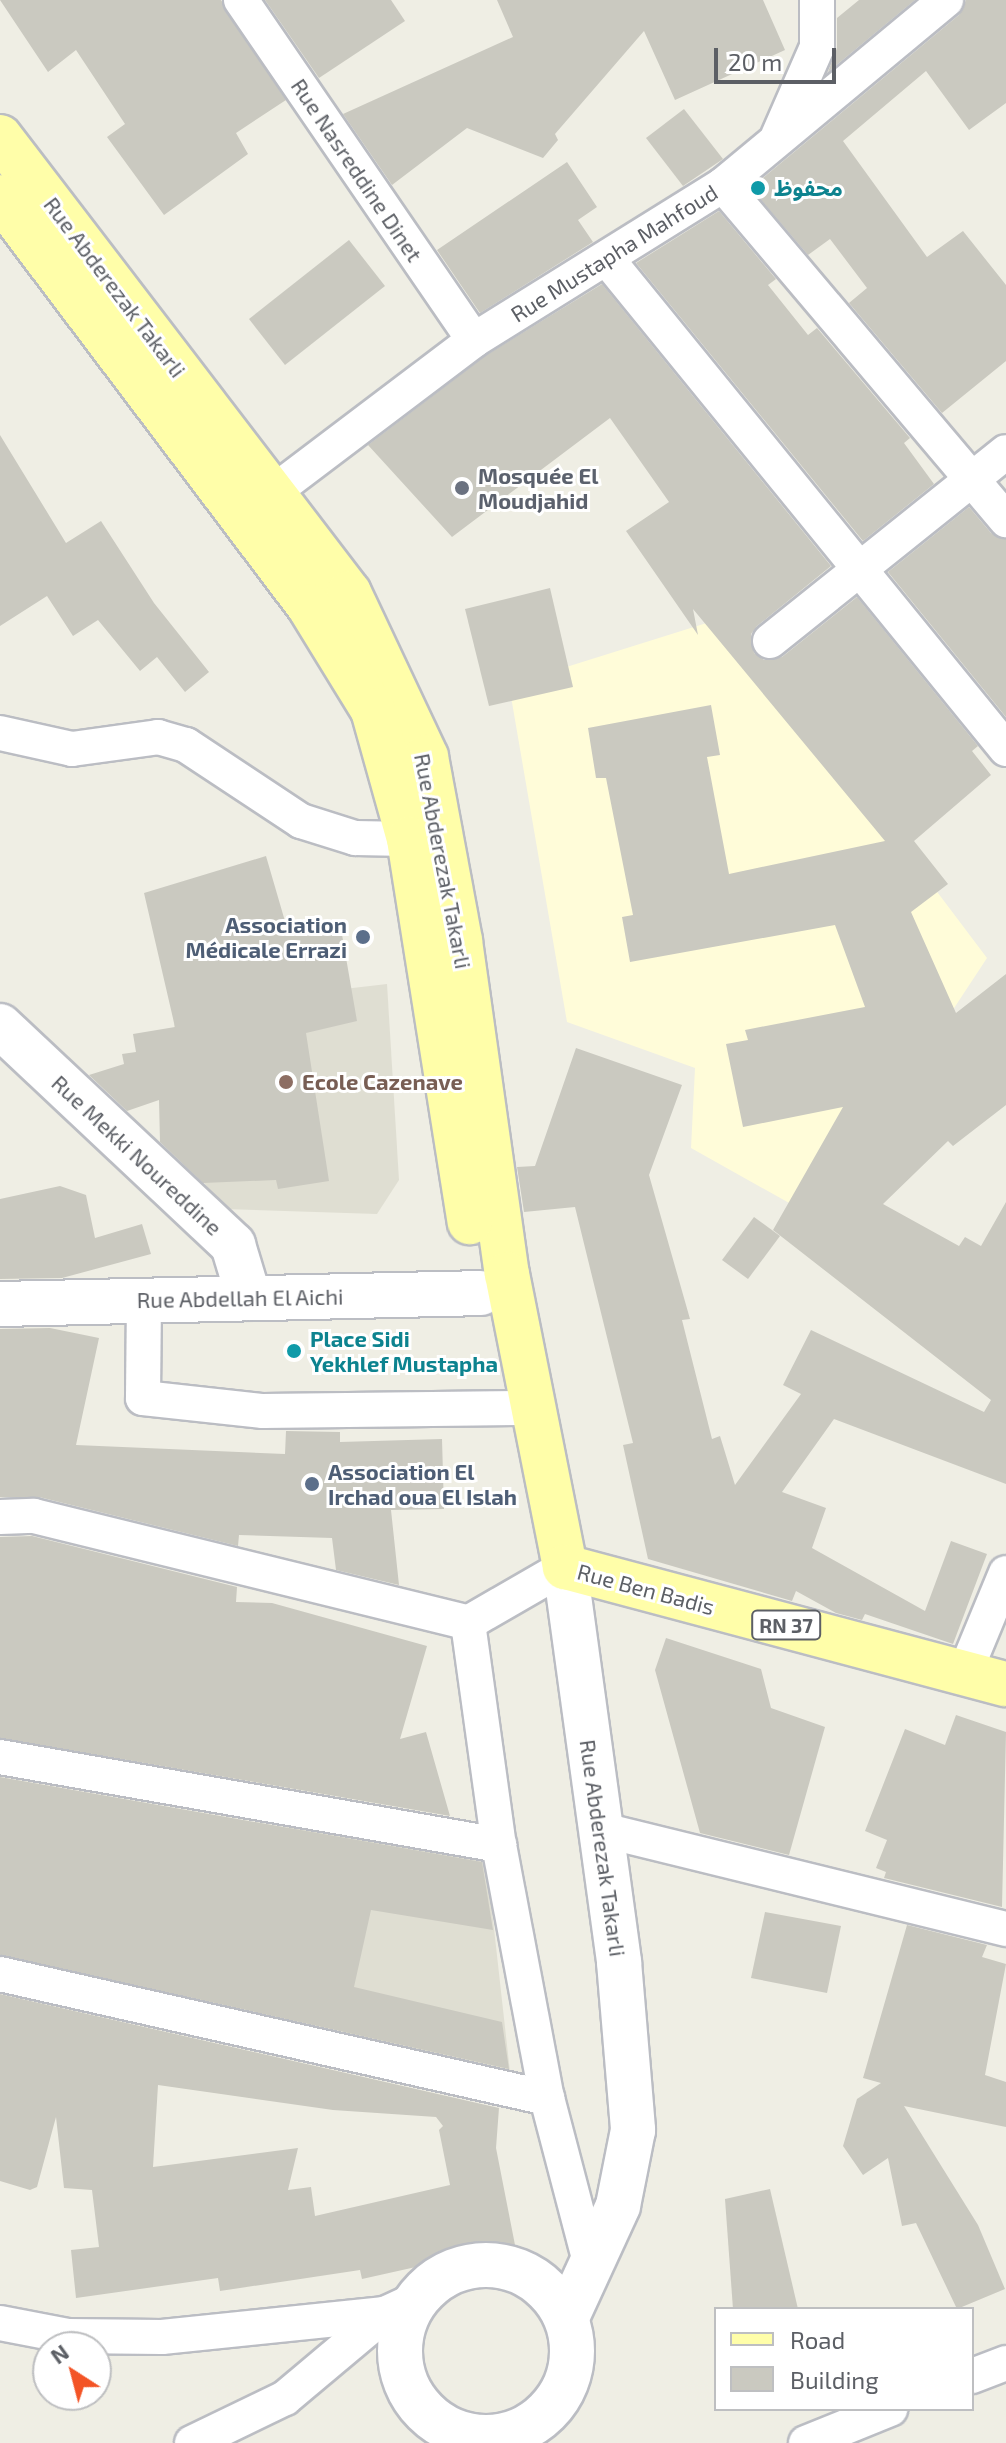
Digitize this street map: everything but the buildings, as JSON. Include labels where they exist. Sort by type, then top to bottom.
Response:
[{"type":"main road","name":"Rue Abderezak Takarli","points":[[0,137],[349,593],[426,757],[460,941],[507,1274],[565,1567],[619,1962],[633,2130],[618,2206],[592,2269],[567,2317]]},
{"type":"main road","name":"Rue Abderezak Takarli","points":[[0,197],[309,606],[373,710],[409,839],[481,1293],[565,1567]]},
{"type":"main road","name":"Rue Mekki Noureddine","points":[[0,1026],[233,1245],[249,1298]]},
{"type":"main road","name":"Rue Abdellah El Aichi","points":[[0,1304],[481,1293]]},
{"type":"main road","name":"Rue Ben Badis","points":[[565,1567],[1006,1684]]},
{"type":"main road","points":[[495,2263],[538,2281],[567,2317],[572,2358],[560,2397],[541,2418],[490,2440],[452,2432],[420,2410],[401,2376],[399,2308],[449,2271],[495,2263]]},
{"type":"street","name":"Rue Nasreddine Dinet","points":[[241,0],[474,340]]},
{"type":"street","points":[[774,144],[817,47],[817,0]]},
{"type":"street","name":"Rue Mustapha Mahfoud","points":[[272,493],[474,340],[723,185],[946,0]]},
{"type":"street","points":[[723,185],[1006,520]]},
{"type":"street","points":[[607,259],[1006,749]]},
{"type":"street","points":[[770,641],[1006,452]]},
{"type":"street","points":[[0,733],[72,749],[158,737],[186,745],[301,821],[355,838],[409,839]]},
{"type":"street","points":[[144,1300],[143,1398],[263,1411],[517,1408]]},
{"type":"street","points":[[0,1517],[34,1516],[468,1623],[565,1567]]},
{"type":"street","points":[[965,1672],[1006,1573]]},
{"type":"street","points":[[468,1623],[499,1845],[547,2098],[592,2269]]},
{"type":"street","points":[[0,1757],[499,1845]]},
{"type":"street","points":[[599,1829],[1006,1929]]},
{"type":"street","points":[[0,1974],[547,2098]]},
{"type":"street","points":[[0,2323],[68,2336],[162,2337],[399,2308]]},
{"type":"street","points":[[192,2443],[285,2398],[399,2308]]},
{"type":"street","points":[[974,2375],[1006,2363]]},
{"type":"street","points":[[806,2443],[885,2411]]},
{"type":"shaded area","points":[[729,616],[987,958],[816,1218],[691,1148],[695,1068],[567,1022],[509,685]]},
{"type":"shaded area","name":"Ecole Cazenave","points":[[387,984],[399,1180],[377,1214],[224,1209],[183,1155],[173,1009]]},
{"type":"shaded area","points":[[287,1821],[486,1857],[510,2072],[344,2033],[354,1987],[286,1873]]},
{"type":"place","name":"محفوظ","points":[[758,188]]},
{"type":"place","name":"Mosquée El Moudjahid","points":[[462,488]]},
{"type":"place","name":"Association Médicale Errazi","points":[[363,937]]},
{"type":"place","name":"Ecole Cazenave","points":[[286,1082]]},
{"type":"place","name":"Place Sidi Yekhlef Mustapha","points":[[294,1351]]},
{"type":"place","name":"Association El Irchad oua El Islah","points":[[312,1484]]}]
